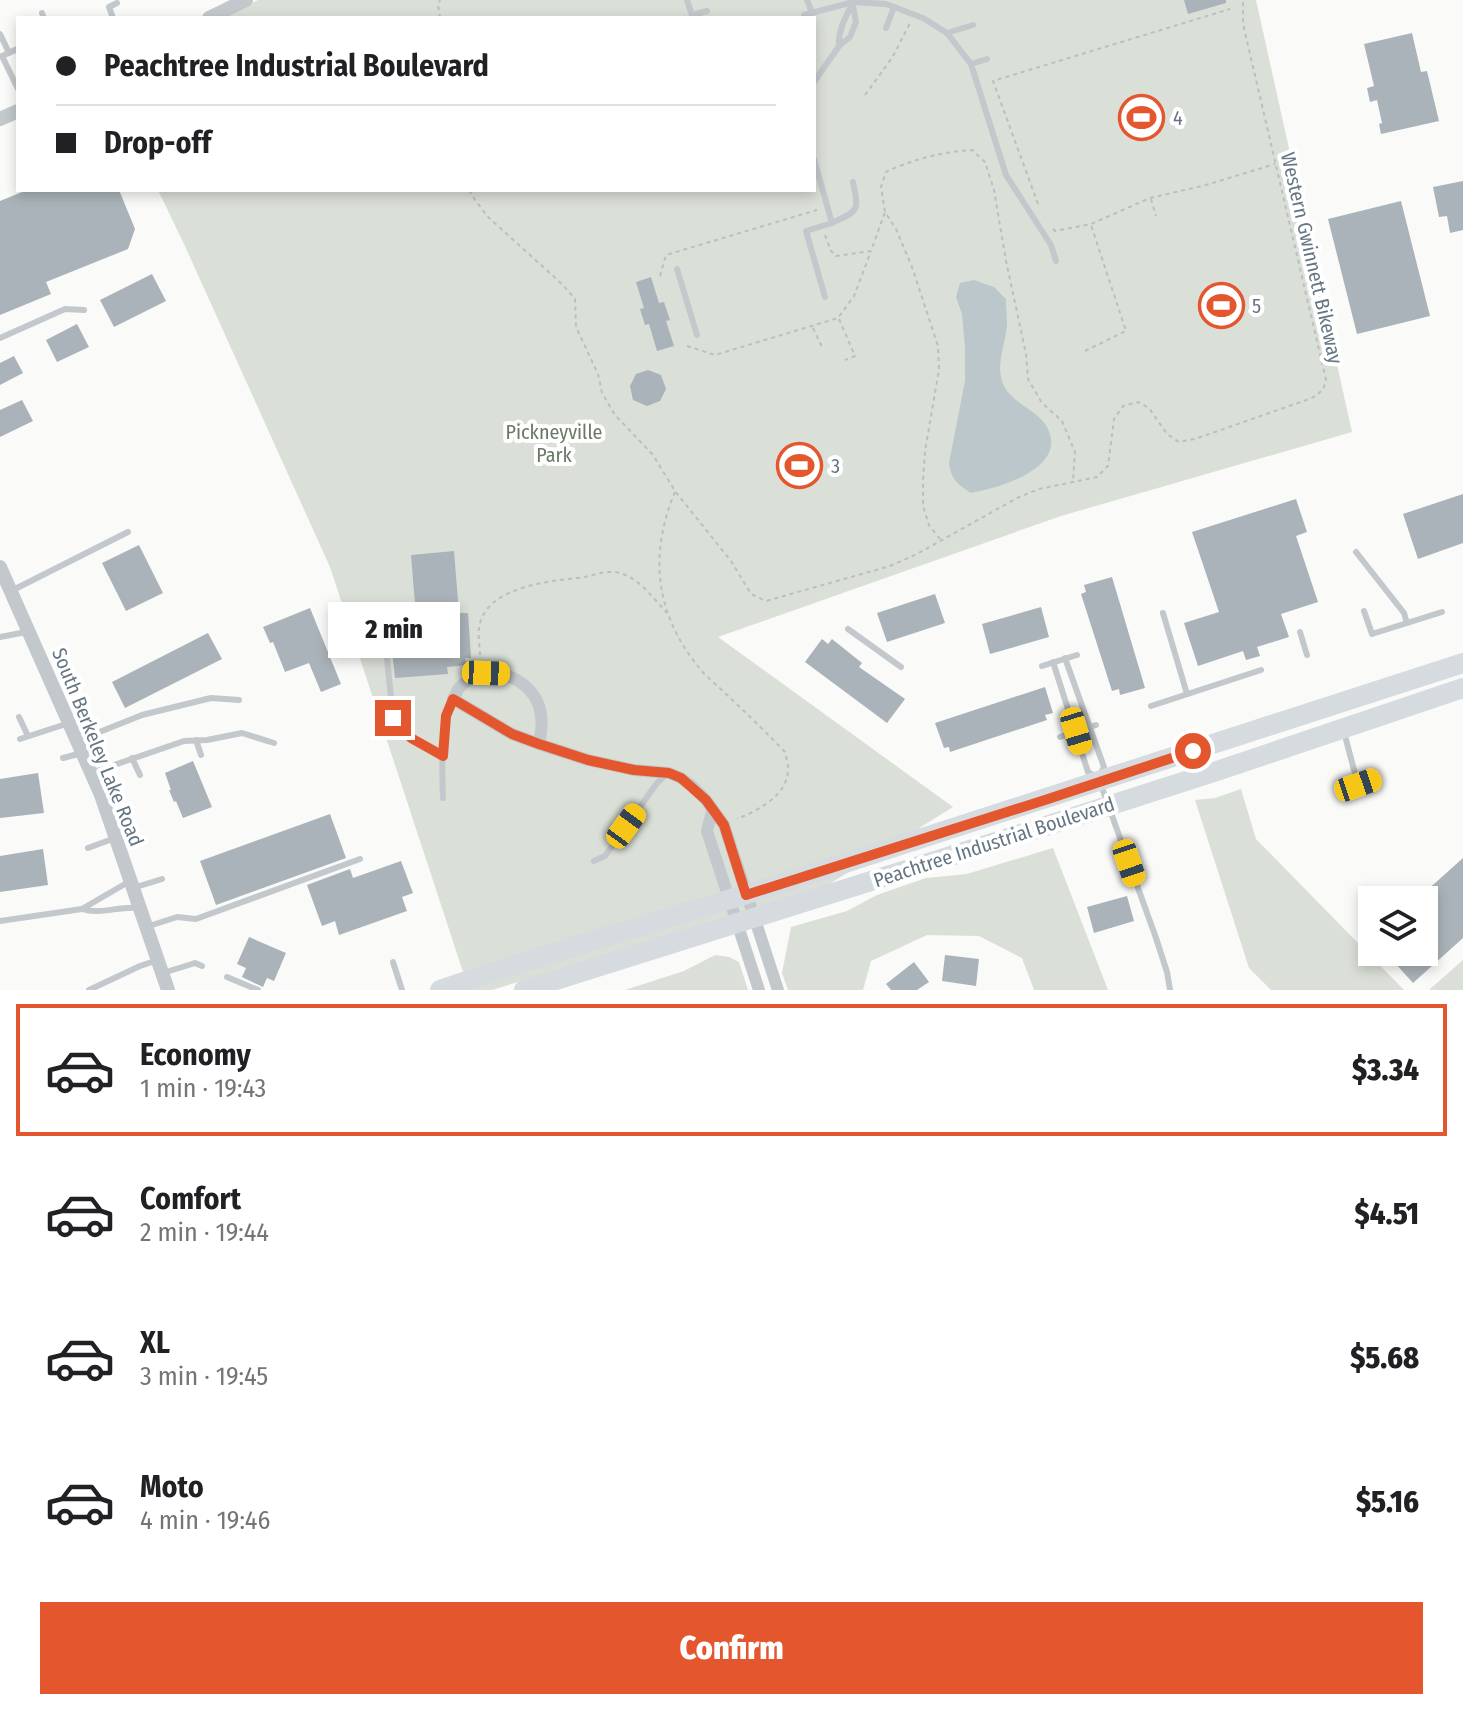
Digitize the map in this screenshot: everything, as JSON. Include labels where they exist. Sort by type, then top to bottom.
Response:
[{"type":"highway","name":"Peachtree Industrial Boulevard","points":[[440,990],[525,960],[737,898],[1463,663]]},
{"type":"highway","name":"Peachtree Industrial Boulevard","points":[[524,990],[1109,806],[1463,688]]},
{"type":"street","points":[[213,16],[246,0]]},
{"type":"street","name":"South Berkeley Lake Road","points":[[0,567],[101,795],[168,990]]},
{"type":"street","points":[[539,744],[542,730],[538,703],[530,690],[519,681],[502,674],[486,673],[459,688],[453,699],[512,734],[539,744],[588,760],[634,770],[669,773],[692,786],[706,800],[724,825],[737,898],[745,920],[759,990]]},
{"type":"street","points":[[712,811],[707,831],[778,990]]},
{"type":"lane","points":[[687,0],[692,16],[707,11]]},
{"type":"lane","points":[[807,0],[808,14],[853,1],[886,4],[923,18],[947,33],[971,64],[1006,175],[1051,245],[1056,261]]},
{"type":"lane","points":[[839,46],[841,25],[853,1]]},
{"type":"lane","points":[[816,79],[839,46],[850,37],[856,22],[853,1]]},
{"type":"lane","points":[[108,4],[117,3]]},
{"type":"lane","points":[[886,28],[894,7]]},
{"type":"lane","points":[[947,33],[973,25]]},
{"type":"lane","points":[[0,34],[16,83]]},
{"type":"lane","points":[[6,54],[16,50]]},
{"type":"lane","points":[[971,64],[987,59]]},
{"type":"lane","points":[[816,166],[832,223]]},
{"type":"lane","points":[[825,297],[806,231],[854,213],[858,205],[853,182]]},
{"type":"lane","points":[[677,269],[697,335]]},
{"type":"lane","points":[[0,338],[65,309],[84,310]]},
{"type":"lane","points":[[11,591],[128,532]]},
{"type":"lane","points":[[1356,552],[1404,613],[1407,623]]},
{"type":"lane","points":[[1364,611],[1372,634],[1442,612]]},
{"type":"lane","points":[[1163,613],[1187,694]]},
{"type":"lane","points":[[384,628],[393,718],[411,738],[443,756]]},
{"type":"lane","points":[[848,629],[901,667]]},
{"type":"lane","points":[[0,637],[30,631]]},
{"type":"lane","points":[[1300,632],[1307,655]]},
{"type":"lane","points":[[1042,666],[1077,655]]},
{"type":"lane","points":[[1065,658],[1092,726],[1104,767],[1099,780]]},
{"type":"lane","points":[[1053,662],[1088,772],[1099,780],[1109,806],[1156,938],[1170,990]]},
{"type":"lane","points":[[1151,706],[1261,670]]},
{"type":"lane","points":[[63,758],[142,715],[211,698],[239,700]]},
{"type":"lane","points":[[443,798],[446,716],[453,699]]},
{"type":"lane","points":[[19,717],[28,736]]},
{"type":"lane","points":[[20,739],[69,723]]},
{"type":"lane","points":[[1060,737],[1092,726]]},
{"type":"lane","points":[[1343,728],[1358,785],[1374,779]]},
{"type":"lane","points":[[91,773],[184,741],[242,733],[274,743]]},
{"type":"lane","points":[[196,740],[201,755]]},
{"type":"lane","points":[[132,758],[140,775]]},
{"type":"lane","points":[[594,861],[605,856],[657,783],[669,773]]},
{"type":"lane","points":[[88,848],[115,838]]},
{"type":"lane","points":[[146,927],[177,917],[196,919],[360,859]]},
{"type":"lane","points":[[0,921],[82,909],[132,885],[162,879]]},
{"type":"lane","points":[[82,909],[93,913],[135,907],[140,909]]},
{"type":"lane","points":[[393,962],[402,990]]},
{"type":"lane","points":[[89,990],[140,966],[195,963],[202,966]]},
{"type":"lane","points":[[227,977],[258,990]]},
{"type":"lane","points":[[114,980],[117,990]]},
{"type":"path","name":"Western Gwinnett Bikeway","points":[[470,192],[487,216],[575,299],[576,327],[598,374],[602,393],[615,415],[653,455],[675,491],[731,561],[751,594],[766,601],[890,566],[1017,498],[1039,489],[1097,477],[1108,466],[1114,419],[1123,406],[1138,402],[1149,408],[1167,434],[1179,442],[1312,398],[1323,390],[1326,380],[1243,24],[1243,0]]},
{"type":"path","points":[[1038,206],[993,81],[1230,9]]},
{"type":"path","points":[[865,95],[892,58],[910,22]]},
{"type":"path","points":[[941,541],[929,525],[923,506],[925,451],[939,370],[938,346],[912,267],[885,212],[881,187],[886,172],[906,162],[972,150],[985,162],[1001,224],[1028,379],[1042,403],[1062,421],[1075,452],[1073,481]]},
{"type":"path","points":[[1055,231],[1091,224],[1150,198],[1276,164]]},
{"type":"path","points":[[1150,198],[1156,216]]},
{"type":"path","points":[[660,276],[666,255],[818,210]]},
{"type":"path","points":[[687,346],[715,355],[838,318],[854,296],[885,212]]},
{"type":"path","points":[[1085,351],[1126,331],[1091,224]]},
{"type":"path","points":[[824,230],[831,251],[836,256],[871,251]]},
{"type":"path","points":[[838,318],[855,356],[845,360]]},
{"type":"path","points":[[813,326],[822,347]]},
{"type":"path","points":[[675,491],[666,514],[658,560],[659,580],[668,614],[698,668],[785,752],[789,769],[785,784],[774,798],[753,813],[733,821]]},
{"type":"path","points":[[480,655],[480,620],[488,608],[509,592],[535,584],[584,578],[605,571],[621,573],[635,580],[668,614]]},
{"type":"green space","name":"Pickneyville Park","points":[[258,0],[1256,0],[1352,432],[1061,516],[718,637],[953,807],[823,888],[492,990],[469,990],[330,567],[159,192],[816,192],[816,16],[226,16]]},
{"type":"green space","points":[[1241,789],[1256,839],[1358,943],[1358,966],[1380,966],[1404,990],[1271,990],[1249,968],[1195,800],[1215,798]]},
{"type":"green space","points":[[1053,848],[1108,990],[1034,990],[1022,958],[979,936],[927,935],[871,961],[863,990],[788,990],[782,973],[791,927],[847,911],[877,895],[926,878],[967,874]]},
{"type":"green space","points":[[715,955],[739,962],[748,990],[625,990],[684,971]]},
{"type":"green space","points":[[1463,960],[1463,990],[1429,990]]},
{"type":"shaded area","points":[[974,280],[994,287],[1006,299],[1007,324],[1000,369],[1003,384],[1012,397],[1043,421],[1051,441],[1048,454],[1028,474],[971,493],[956,481],[949,463],[965,381],[962,314],[956,297],[960,283]]},
{"type":"building","points":[[1184,0],[1226,0],[1226,3],[1188,14]]},
{"type":"building","points":[[1412,33],[1421,72],[1427,71],[1439,121],[1381,134],[1377,100],[1370,102],[1367,88],[1374,86],[1364,44]]},
{"type":"building","points":[[1463,181],[1463,230],[1450,233],[1447,216],[1439,217],[1433,187]]},
{"type":"building","points":[[22,192],[120,192],[135,229],[128,249],[46,282],[51,294],[0,315],[0,201]]},
{"type":"building","points":[[1401,201],[1430,316],[1357,334],[1328,219]]},
{"type":"building","points":[[152,274],[166,301],[114,327],[100,300]]},
{"type":"building","points":[[651,277],[659,303],[664,302],[670,320],[666,321],[674,346],[657,351],[649,324],[645,325],[640,309],[644,308],[636,282]]},
{"type":"building","points":[[77,324],[89,347],[57,362],[46,340]]},
{"type":"building","points":[[14,356],[23,373],[0,385],[0,363]]},
{"type":"building","points":[[648,370],[661,375],[666,389],[660,401],[647,406],[633,400],[630,386],[636,374]]},
{"type":"building","points":[[22,400],[33,421],[0,437],[0,410]]},
{"type":"building","points":[[1463,494],[1463,543],[1418,559],[1403,514]]},
{"type":"building","points":[[1296,499],[1307,532],[1296,536],[1318,602],[1281,614],[1289,637],[1257,647],[1260,656],[1246,660],[1243,651],[1198,666],[1184,623],[1219,612],[1192,532]]},
{"type":"building","points":[[139,545],[163,593],[126,611],[102,563]]},
{"type":"building","points":[[454,551],[459,613],[468,613],[471,658],[465,658],[466,665],[447,667],[448,674],[395,678],[390,632],[406,631],[405,617],[416,616],[411,555]]},
{"type":"building","points":[[1112,577],[1145,688],[1120,695],[1119,689],[1112,691],[1081,594],[1086,592],[1084,585]]},
{"type":"building","points":[[935,594],[945,623],[887,642],[877,613]]},
{"type":"building","points":[[1041,607],[1049,637],[990,654],[982,624]]},
{"type":"building","points":[[310,608],[341,684],[321,692],[309,663],[285,672],[263,627]]},
{"type":"building","points":[[208,633],[222,659],[125,708],[112,682]]},
{"type":"building","points":[[822,639],[828,644],[832,639],[862,663],[859,667],[905,699],[887,723],[805,662]]},
{"type":"building","points":[[1045,687],[1053,713],[1045,715],[1047,720],[950,752],[949,747],[944,748],[935,723]]},
{"type":"building","points":[[193,761],[212,807],[183,818],[169,790],[165,773]]},
{"type":"building","points":[[38,773],[44,813],[0,818],[0,779]]},
{"type":"building","points":[[330,814],[346,858],[216,905],[200,861]]},
{"type":"building","points":[[43,849],[48,885],[0,892],[0,856]]},
{"type":"building","points":[[1463,858],[1463,938],[1438,960],[1438,886],[1432,886]]},
{"type":"building","points":[[401,861],[413,893],[402,897],[407,911],[339,935],[335,921],[322,926],[307,885],[350,869],[353,878]]},
{"type":"building","points":[[1127,896],[1134,921],[1094,933],[1087,907]]},
{"type":"building","points":[[249,937],[286,953],[274,981],[267,978],[263,987],[242,977],[246,968],[237,964]]},
{"type":"building","points":[[945,955],[979,959],[976,986],[942,981]]},
{"type":"building","points":[[914,962],[929,982],[917,990],[891,990],[886,984]]},
{"type":"building","points":[[1398,966],[1432,966],[1413,983]]},
{"type":"place","name":"4","points":[[1142,118]]},
{"type":"place","name":"5","points":[[1221,306]]},
{"type":"place","name":"3","points":[[800,466]]},
{"type":"route","points":[[393,718],[411,738],[443,756],[446,716],[453,699],[512,734],[539,744],[588,760],[634,770],[669,773],[681,778],[706,800],[724,825],[746,895],[1193,751]]}]
